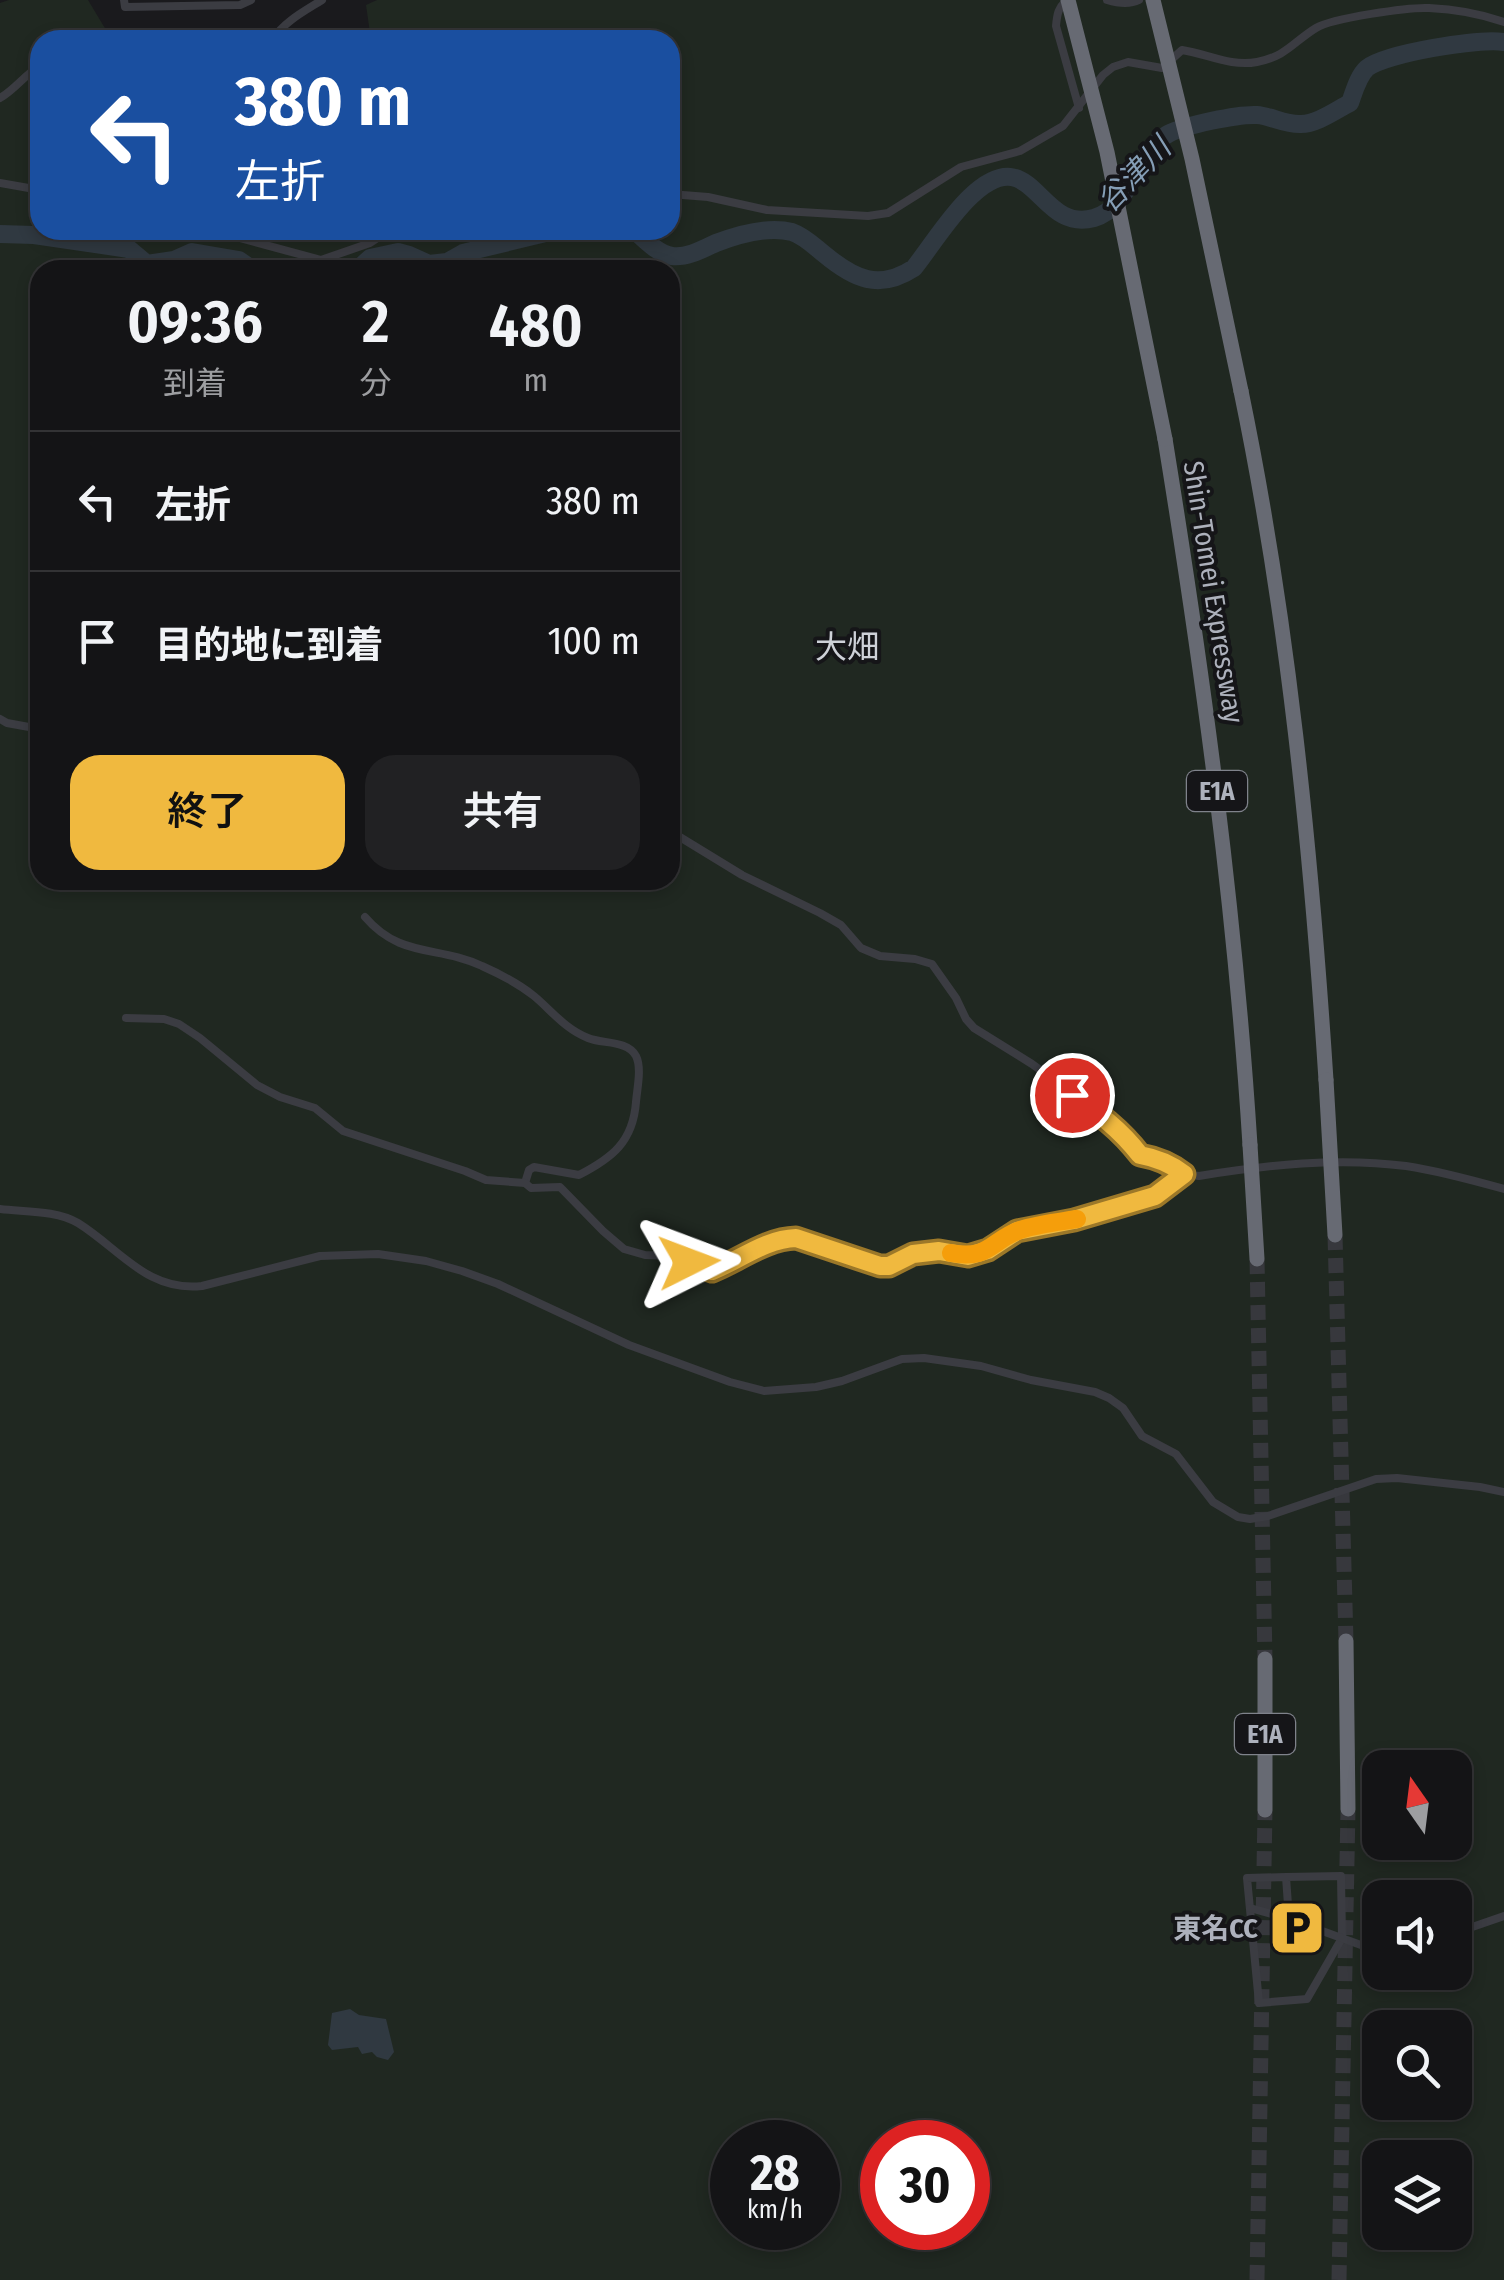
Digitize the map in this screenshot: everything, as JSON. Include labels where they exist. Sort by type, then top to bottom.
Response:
[{"type":"highway","name":"Shin-Tomei Expressway","points":[[1068,0],[1107,152],[1165,439],[1212,749],[1235,952],[1257,1259]]},
{"type":"highway","points":[[1153,0],[1242,390],[1290,680],[1310,846],[1334,1235]]},
{"type":"highway","points":[[1346,1642],[1348,1809]]},
{"type":"highway","name":"E1A","points":[[1265,1659],[1265,1810]]},
{"type":"street","points":[[124,0],[126,7],[240,5],[252,0]]},
{"type":"street","points":[[279,30],[322,0]]},
{"type":"street","points":[[1068,0],[1062,4],[1056,26],[1079,108]]},
{"type":"street","points":[[1107,0],[1139,0]]},
{"type":"street","points":[[680,195],[767,210],[868,216],[888,213],[961,167],[1020,152],[1063,126],[1102,75],[1128,62],[1162,68],[1182,50],[1217,60],[1252,63],[1286,52],[1332,20],[1427,8],[1489,16],[1504,22]]},
{"type":"street","points":[[0,98],[15,89],[30,71]]},
{"type":"street","points":[[0,183],[30,188]]},
{"type":"street","points":[[247,240],[321,260],[375,240]]},
{"type":"street","points":[[0,719],[30,726]]},
{"type":"street","points":[[680,837],[742,875],[841,925],[860,948],[880,956],[915,958],[932,964],[974,1028],[1032,1064],[1108,1120],[1140,1155],[1158,1158],[1184,1174],[1199,1176],[1299,1163],[1406,1166],[1504,1189]]},
{"type":"street","points":[[364,918],[377,932],[418,951],[477,963],[523,988],[568,1028],[590,1040],[619,1044],[637,1057],[636,1113],[622,1144],[607,1159],[579,1176],[534,1167],[525,1183]]},
{"type":"street","points":[[126,1018],[164,1019],[179,1024],[257,1086],[315,1108],[342,1131],[486,1180],[525,1183],[530,1188],[560,1187],[624,1249],[672,1256],[712,1271],[737,1257],[783,1239],[796,1238],[880,1266],[889,1266],[913,1254],[939,1251],[968,1256],[988,1250],[1017,1231],[1074,1220],[1155,1196],[1184,1174]]},
{"type":"street","points":[[0,1209],[58,1215],[76,1222],[138,1269],[168,1285],[186,1288],[333,1255],[378,1254],[426,1261],[498,1284],[630,1345],[764,1391],[816,1387],[902,1359],[924,1358],[981,1366],[1096,1392],[1123,1408],[1142,1436],[1176,1454],[1214,1502],[1238,1517],[1268,1516],[1376,1479],[1397,1478],[1504,1492]]},
{"type":"street","points":[[1341,1876],[1342,1938],[1306,2000],[1259,2003],[1247,1878],[1286,1878],[1341,1876]]},
{"type":"street","points":[[1286,1878],[1289,1919]]},
{"type":"street","points":[[1250,1908],[1362,1945]]},
{"type":"street","points":[[1472,1927],[1504,1916]]},
{"type":"shaded area","points":[[88,0],[106,30],[30,30],[30,240],[680,240],[680,30],[370,30],[366,5],[377,0],[1504,0],[1504,2280],[0,2280],[0,3]]},
{"type":"shaded area","points":[[350,2009],[359,2015],[386,2019],[394,2052],[388,2060],[372,2052],[362,2054],[358,2047],[332,2050],[328,2045],[332,2013]]},
{"type":"waterway","name":"谷津川","points":[[645,240],[662,252],[678,256],[753,232],[792,232],[856,275],[889,279],[914,268],[962,205],[991,181],[1008,177],[1022,181],[1060,213],[1075,219],[1094,218],[1117,203],[1148,153],[1168,134],[1248,115],[1295,124],[1313,122],[1350,103],[1361,75],[1377,62],[1434,48],[1504,42]]},
{"type":"waterway","name":"谷津川","points":[[0,234],[30,235]]},
{"type":"waterway","name":"谷津川","points":[[68,240],[129,249],[142,260]]},
{"type":"waterway","name":"谷津川","points":[[451,260],[463,253],[517,240]]},
{"type":"waterway","name":"谷津川","points":[[174,260],[192,252],[239,260]]},
{"type":"waterway","name":"谷津川","points":[[368,260],[398,252],[420,260]]},
{"type":"tunnel","points":[[1335,1235],[1346,1641]]},
{"type":"tunnel","points":[[1257,1259],[1265,1659]]},
{"type":"tunnel","points":[[1339,2280],[1348,1809]]},
{"type":"tunnel","points":[[1257,2280],[1265,1810]]},
{"type":"slow traffic","points":[[951,1253],[968,1256],[988,1250],[1017,1231],[1077,1219]]},
{"type":"place","name":"東名CC","points":[[1297,1928]]},
{"type":"district","name":"大畑","points":[[847,647]]},
{"type":"route","points":[[689,1262],[712,1271],[737,1257],[783,1239],[796,1238],[880,1266],[889,1266],[913,1254],[939,1251],[968,1256],[988,1250],[1017,1231],[1134,1204],[1155,1196],[1184,1174],[1158,1158],[1140,1155],[1125,1135],[1072,1095]]}]
